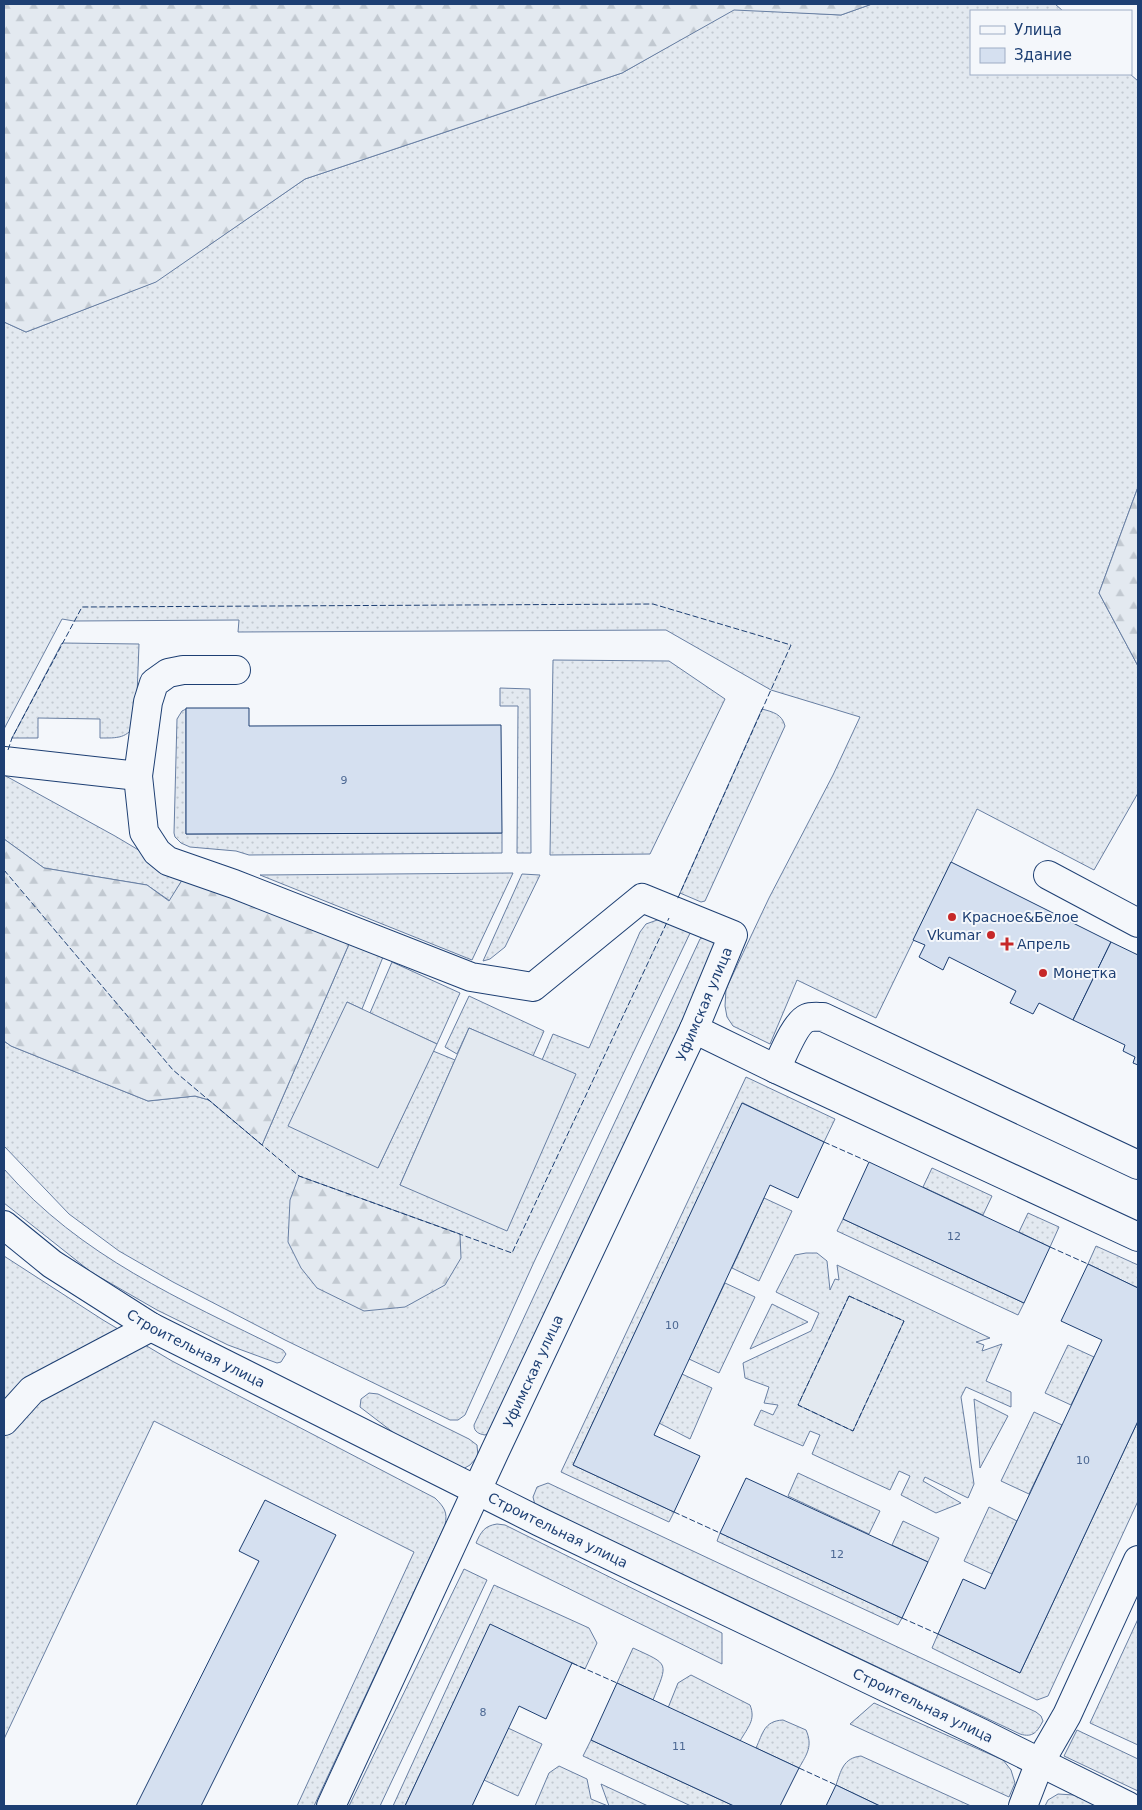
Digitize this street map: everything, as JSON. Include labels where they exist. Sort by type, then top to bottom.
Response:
[{"type":"street","points":[[4,762],[138,776],[148,702],[154,683],[168,673],[183,670],[236,670]]},
{"type":"street","name":"Уфимская улица","points":[[138,776],[144,832],[157,852],[168,861],[234,884],[471,977],[534,987],[642,898],[733,935],[694,1029],[476,1491],[332,1806]]},
{"type":"street","points":[[1048,875],[1138,923]]},
{"type":"street","points":[[776,1069],[798,1026],[806,1018],[815,1016],[823,1018],[1138,1165]]},
{"type":"street","points":[[694,1029],[1138,1237]]},
{"type":"street","name":"Строительная улица","points":[[4,1226],[52,1264],[151,1327],[476,1491],[1128,1806]]},
{"type":"street","points":[[4,1421],[32,1390],[151,1327]]},
{"type":"street","points":[[1023,1806],[1040,1762],[1067,1715],[1138,1560]]},
{"type":"green space","points":[[4,4],[872,4],[841,15],[734,10],[622,73],[305,179],[156,282],[26,332],[4,322]]},
{"type":"green space","points":[[872,4],[1055,4],[1062,10],[970,10],[970,75],[1131,75],[1138,81],[1138,487],[1099,593],[1138,666],[1138,793],[1094,870],[977,809],[876,1018],[797,980],[770,1044],[733,1026],[727,1017],[725,1006],[726,989],[769,898],[833,775],[860,717],[771,690],[666,630],[238,632],[239,620],[74,621],[62,619],[4,729],[4,322],[26,332],[155,282],[305,179],[622,73],[734,9],[841,15]]},
{"type":"green space","points":[[1138,487],[1138,666],[1099,593]]},
{"type":"green space","points":[[62,643],[139,644],[136,722],[126,735],[100,738],[100,719],[38,718],[38,738],[12,738]]},
{"type":"green space","points":[[553,660],[669,661],[725,699],[650,854],[550,855]]},
{"type":"green space","points":[[500,688],[530,689],[531,853],[517,853],[518,706],[500,706]]},
{"type":"green space","points":[[186,709],[186,834],[502,833],[502,853],[249,855],[236,851],[190,847],[181,843],[174,833],[177,719],[182,711]]},
{"type":"green space","points":[[762,709],[779,716],[785,726],[705,901],[701,902],[680,893]]},
{"type":"green space","points":[[4,775],[115,836],[184,877],[170,901],[147,885],[44,868],[4,839]]},
{"type":"green space","points":[[4,839],[44,868],[147,885],[169,901],[184,877],[349,944],[262,1145],[209,1100],[195,1096],[148,1101],[11,1046],[4,1041]]},
{"type":"green space","points":[[513,873],[472,960],[260,875]]},
{"type":"green space","points":[[522,874],[540,875],[505,947],[490,959],[483,961]]},
{"type":"green space","points":[[660,919],[692,929],[534,1262],[465,1415],[458,1420],[450,1420],[285,1340],[173,1282],[119,1251],[69,1214],[4,1146],[4,1041],[11,1046],[148,1101],[195,1096],[209,1100],[262,1145],[349,944],[383,957],[362,1009],[347,1002],[378,1168],[433,1051],[455,1060],[400,1185],[575,1074],[542,1060],[553,1034],[589,1048],[640,932],[646,924]]},
{"type":"green space","points":[[704,937],[712,940],[717,948],[489,1433],[485,1435],[479,1433],[474,1425],[700,939]]},
{"type":"green space","points":[[392,962],[460,993],[437,1044],[370,1013]]},
{"type":"green space","points":[[469,996],[544,1031],[533,1056],[469,1028],[457,1054],[445,1047]]},
{"type":"green space","points":[[347,1002],[437,1044],[378,1168],[288,1126]]},
{"type":"green space","points":[[469,1028],[576,1074],[507,1231],[400,1185]]},
{"type":"green space","points":[[746,1077],[835,1119],[824,1142],[743,1103],[573,1465],[674,1512],[669,1522],[561,1472]]},
{"type":"green space","points":[[932,1168],[992,1196],[983,1215],[923,1187]]},
{"type":"green space","points":[[4,1169],[34,1200],[99,1251],[170,1294],[283,1350],[286,1354],[281,1362],[277,1363],[228,1345],[157,1310],[91,1272],[4,1203]]},
{"type":"green space","points":[[299,1176],[460,1234],[461,1258],[445,1285],[405,1307],[364,1311],[317,1288],[301,1268],[288,1242],[290,1200]]},
{"type":"green space","points":[[764,1198],[792,1211],[759,1281],[732,1268]]},
{"type":"green space","points":[[1028,1213],[1059,1227],[1050,1247],[1019,1232]]},
{"type":"green space","points":[[843,1219],[1024,1303],[1018,1315],[837,1231]]},
{"type":"green space","points":[[1096,1246],[1138,1265],[1138,1288],[1088,1264]]},
{"type":"green space","points":[[817,1253],[827,1261],[830,1290],[835,1279],[839,1280],[837,1265],[990,1338],[976,1342],[984,1345],[982,1351],[1002,1344],[986,1381],[1011,1392],[1011,1407],[966,1387],[961,1397],[974,1484],[968,1498],[925,1477],[923,1481],[961,1503],[936,1513],[901,1495],[910,1476],[899,1471],[890,1490],[812,1454],[820,1435],[810,1431],[803,1446],[754,1425],[761,1410],[773,1415],[778,1405],[764,1403],[769,1387],[745,1378],[743,1363],[811,1331],[819,1313],[776,1292],[795,1255]]},
{"type":"green space","points":[[4,1256],[103,1320],[172,1361],[435,1498],[443,1507],[446,1513],[445,1525],[314,1806],[297,1806],[414,1552],[154,1421],[4,1739]]},
{"type":"green space","points":[[725,1283],[755,1297],[719,1373],[689,1359]]},
{"type":"green space","points":[[849,1296],[904,1321],[853,1431],[798,1405]]},
{"type":"green space","points":[[772,1304],[808,1322],[750,1349]]},
{"type":"green space","points":[[1068,1345],[1094,1357],[1071,1405],[1045,1393]]},
{"type":"green space","points":[[682,1374],[712,1388],[690,1439],[659,1423]]},
{"type":"green space","points":[[369,1393],[378,1394],[469,1439],[477,1445],[478,1456],[470,1465],[463,1469],[420,1453],[360,1407],[361,1399]]},
{"type":"green space","points":[[974,1399],[1008,1416],[980,1468]]},
{"type":"green space","points":[[1034,1412],[1062,1425],[1029,1494],[1001,1481]]},
{"type":"green space","points":[[1138,1421],[1138,1501],[1048,1696],[1037,1700],[932,1648],[938,1634],[1020,1673]]},
{"type":"green space","points":[[798,1473],[880,1511],[869,1534],[788,1496]]},
{"type":"green space","points":[[548,1483],[1036,1712],[1043,1721],[1039,1728],[1031,1735],[1020,1734],[538,1507],[535,1505],[533,1497],[537,1487]]},
{"type":"green space","points":[[989,1507],[1017,1521],[992,1574],[964,1561]]},
{"type":"green space","points":[[903,1521],[939,1538],[928,1562],[892,1545]]},
{"type":"green space","points":[[505,1525],[722,1633],[722,1664],[476,1543],[484,1530],[489,1526]]},
{"type":"green space","points":[[720,1533],[902,1618],[898,1625],[717,1541]]},
{"type":"green space","points":[[464,1569],[487,1580],[380,1806],[349,1806]]},
{"type":"green space","points":[[494,1585],[589,1628],[597,1643],[585,1669],[490,1625],[405,1806],[393,1806]]},
{"type":"green space","points":[[1138,1619],[1138,1745],[1090,1723]]},
{"type":"green space","points":[[633,1648],[654,1658],[662,1666],[663,1671],[653,1700],[617,1683]]},
{"type":"green space","points":[[691,1675],[750,1705],[752,1719],[740,1741],[668,1708],[678,1683]]},
{"type":"green space","points":[[874,1703],[1003,1760],[1011,1770],[1015,1783],[1009,1797],[850,1724]]},
{"type":"green space","points":[[783,1720],[806,1730],[808,1736],[808,1750],[799,1768],[756,1748],[768,1725]]},
{"type":"green space","points":[[508,1728],[542,1744],[518,1796],[484,1780]]},
{"type":"green space","points":[[1077,1730],[1138,1759],[1138,1791],[1064,1756]]},
{"type":"green space","points":[[591,1740],[734,1806],[691,1806],[583,1756]]},
{"type":"green space","points":[[861,1756],[971,1806],[880,1806],[836,1785],[846,1762]]},
{"type":"green space","points":[[559,1766],[587,1779],[591,1799],[608,1806],[535,1806],[549,1773]]},
{"type":"green space","points":[[601,1784],[648,1806],[609,1806]]},
{"type":"green space","points":[[1058,1794],[1074,1795],[1097,1806],[1045,1806],[1048,1800]]},
{"type":"building","points":[[186,708],[249,708],[249,726],[501,725],[502,833],[186,834]]},
{"type":"building","points":[[951,862],[1111,942],[1073,1020],[1039,1003],[1033,1014],[1010,1003],[1016,991],[949,957],[943,970],[919,957],[925,945],[913,940]]},
{"type":"building","points":[[1111,942],[1138,955],[1138,1065],[1133,1063],[1135,1057],[1123,1051],[1125,1045],[1073,1020]]},
{"type":"building","points":[[742,1103],[824,1142],[798,1198],[770,1185],[654,1435],[700,1456],[674,1512],[573,1465]]},
{"type":"building","points":[[869,1162],[1050,1247],[1024,1303],[843,1219]]},
{"type":"building","points":[[1088,1264],[1138,1288],[1138,1421],[1020,1673],[938,1634],[963,1579],[985,1589],[1102,1340],[1061,1321]]},
{"type":"building","points":[[746,1478],[928,1562],[902,1618],[720,1533]]},
{"type":"building","points":[[265,1500],[336,1535],[201,1806],[136,1806],[259,1561],[239,1551]]},
{"type":"building","points":[[490,1624],[572,1663],[546,1719],[519,1706],[472,1806],[405,1806]]},
{"type":"building","points":[[617,1683],[799,1768],[780,1806],[734,1806],[591,1740]]},
{"type":"building","points":[[836,1785],[880,1806],[826,1806]]},
{"type":"fence","points":[[8,750],[12,738],[82,607],[653,604],[791,645],[677,900]]},
{"type":"fence","points":[[4,870],[173,1070],[299,1176],[512,1253],[669,918]]},
{"type":"fence","points":[[824,1142],[869,1162]]},
{"type":"fence","points":[[1050,1247],[1088,1264]]},
{"type":"fence","points":[[849,1296],[904,1321],[853,1431],[798,1405],[849,1296]]},
{"type":"fence","points":[[674,1512],[720,1533]]},
{"type":"fence","points":[[902,1618],[938,1634]]},
{"type":"fence","points":[[572,1663],[617,1683]]},
{"type":"fence","points":[[799,1768],[836,1785]]},
{"type":"place","name":"Красное&Белое","points":[[952,917]]},
{"type":"place","name":"Vkumar","points":[[991,935]]},
{"type":"place","name":"Апрель","points":[[1007,944]]},
{"type":"place","name":"Монетка","points":[[1043,973]]}]
